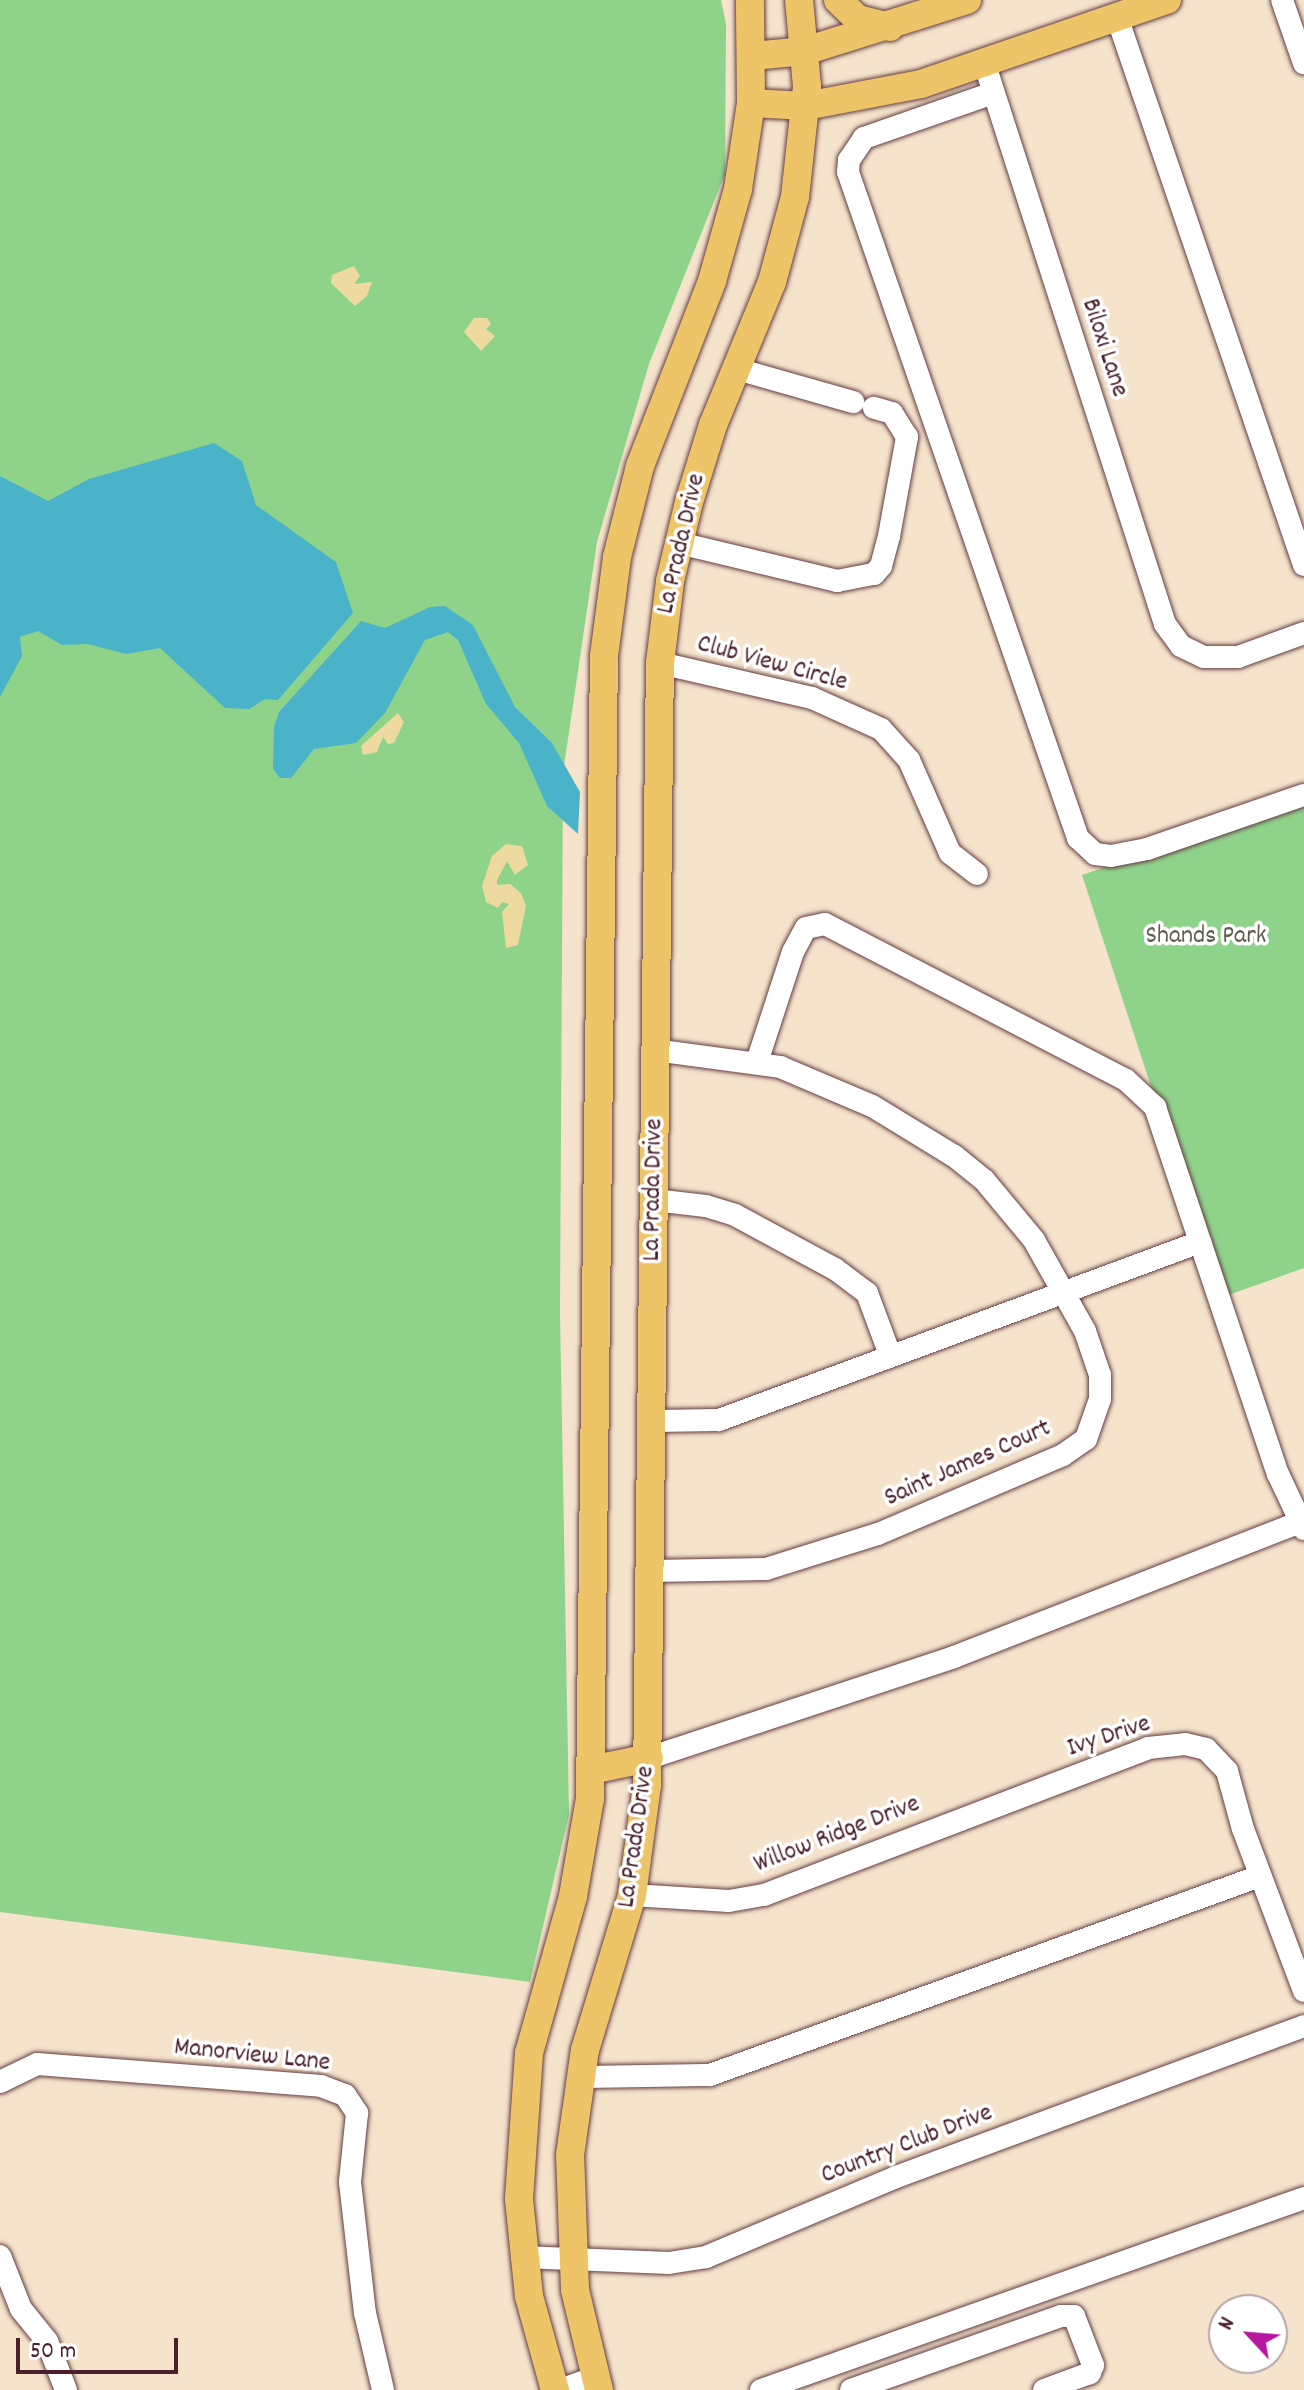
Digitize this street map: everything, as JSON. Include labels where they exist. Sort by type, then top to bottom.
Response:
[{"type":"main road","name":"La Prada Drive","points":[[558,2390],[522,2257],[519,2199],[529,2053],[580,1867],[591,1770],[604,656],[625,518],[654,423],[721,255],[738,189],[751,103],[753,56],[750,0]]},
{"type":"main road","name":"La Prada Drive","points":[[598,2383],[572,2258],[570,2155],[580,2077],[632,1895],[649,1758],[660,663],[679,543],[701,460],[788,230],[806,106],[805,51],[799,0]]},
{"type":"main road","points":[[838,0],[858,19],[891,27]]},
{"type":"main road","points":[[753,56],[805,51],[891,27],[967,0]]},
{"type":"main road","points":[[751,103],[806,106],[921,84],[1167,0]]},
{"type":"main road","points":[[591,1770],[649,1758]]},
{"type":"street","points":[[1282,0],[1304,63]]},
{"type":"street","points":[[1117,17],[1304,565]]},
{"type":"street","name":"Biloxi Lane","points":[[984,62],[1165,624],[1181,646],[1204,657],[1238,657],[1304,633]]},
{"type":"street","points":[[993,93],[864,138],[849,160],[848,172],[1078,838],[1095,854],[1111,856],[1147,849],[1304,795]]},
{"type":"street","points":[[679,543],[837,581],[874,574],[881,566],[907,437],[892,413],[737,369]]},
{"type":"street","name":"Club View Circle","points":[[660,663],[812,698],[881,729],[909,760],[950,853],[977,874]]},
{"type":"street","points":[[649,1758],[954,1657],[1302,1526],[1278,1474],[1155,1107],[1126,1080],[825,924],[806,928],[793,952],[757,1062]]},
{"type":"street","name":"Saint James Court","points":[[651,1571],[735,1573],[798,1562],[1023,1476],[1086,1439],[1096,1422],[1100,1375],[1085,1331],[1005,1203],[954,1156],[872,1106],[757,1062],[655,1050]]},
{"type":"street","points":[[654,1200],[706,1206],[735,1215],[835,1269],[867,1293],[890,1355]]},
{"type":"street","points":[[652,1421],[719,1420],[1062,1290],[1200,1242]]},
{"type":"street","name":"Ivy Drive","points":[[1055,1785],[1148,1748],[1185,1744],[1206,1749],[1227,1771],[1260,1876],[1304,1991]]},
{"type":"street","name":"Willow Ridge Drive","points":[[632,1895],[729,1901],[764,1895],[1055,1785]]},
{"type":"street","points":[[580,2077],[710,2075],[1260,1876]]},
{"type":"street","name":"Country Club Drive","points":[[522,2257],[669,2263],[706,2257],[896,2177],[1304,2026]]},
{"type":"street","name":"Manorview Lane","points":[[0,2082],[37,2064],[321,2086],[345,2095],[357,2113],[350,2182],[365,2313],[383,2390]]},
{"type":"street","points":[[761,2390],[1304,2198]]},
{"type":"street","points":[[0,2256],[21,2309],[47,2341],[66,2390]]},
{"type":"street","points":[[851,2390],[1061,2316],[1074,2316],[1093,2365],[1090,2373],[1044,2390]]},
{"type":"street","points":[[558,2390],[598,2383]]},
{"type":"green space","points":[[0,0],[721,0],[726,24],[725,174],[649,364],[597,542],[563,773],[560,1312],[569,1815],[530,1982],[0,1912]]},
{"type":"green space","name":"Shands Park","points":[[1304,799],[1304,1268],[1220,1298],[1082,875]]},
{"type":"sand","points":[[354,266],[360,276],[354,284],[372,282],[367,296],[355,306],[331,283],[332,275]]},
{"type":"sand","points":[[474,318],[487,318],[491,324],[486,329],[495,336],[481,351],[464,332]]},
{"type":"sand","points":[[398,713],[404,722],[394,743],[388,744],[383,737],[377,752],[363,755],[361,746]]},
{"type":"sand","points":[[506,844],[522,846],[528,865],[515,875],[507,861],[497,880],[497,885],[510,884],[521,893],[526,906],[518,945],[506,948],[502,912],[509,904],[502,902],[498,908],[486,902],[482,886],[492,856]]},
{"type":"water","points":[[214,443],[242,461],[256,505],[336,562],[353,613],[278,700],[265,699],[249,709],[225,708],[160,648],[126,654],[88,644],[62,645],[38,631],[20,637],[22,656],[0,697],[0,476],[48,501],[89,479]]},
{"type":"water","points":[[445,606],[473,625],[515,707],[552,743],[580,792],[578,834],[547,806],[519,743],[486,704],[458,640],[448,632],[425,640],[385,713],[356,743],[314,749],[291,778],[280,778],[273,769],[274,727],[279,712],[361,621],[385,628],[430,607]]}]
